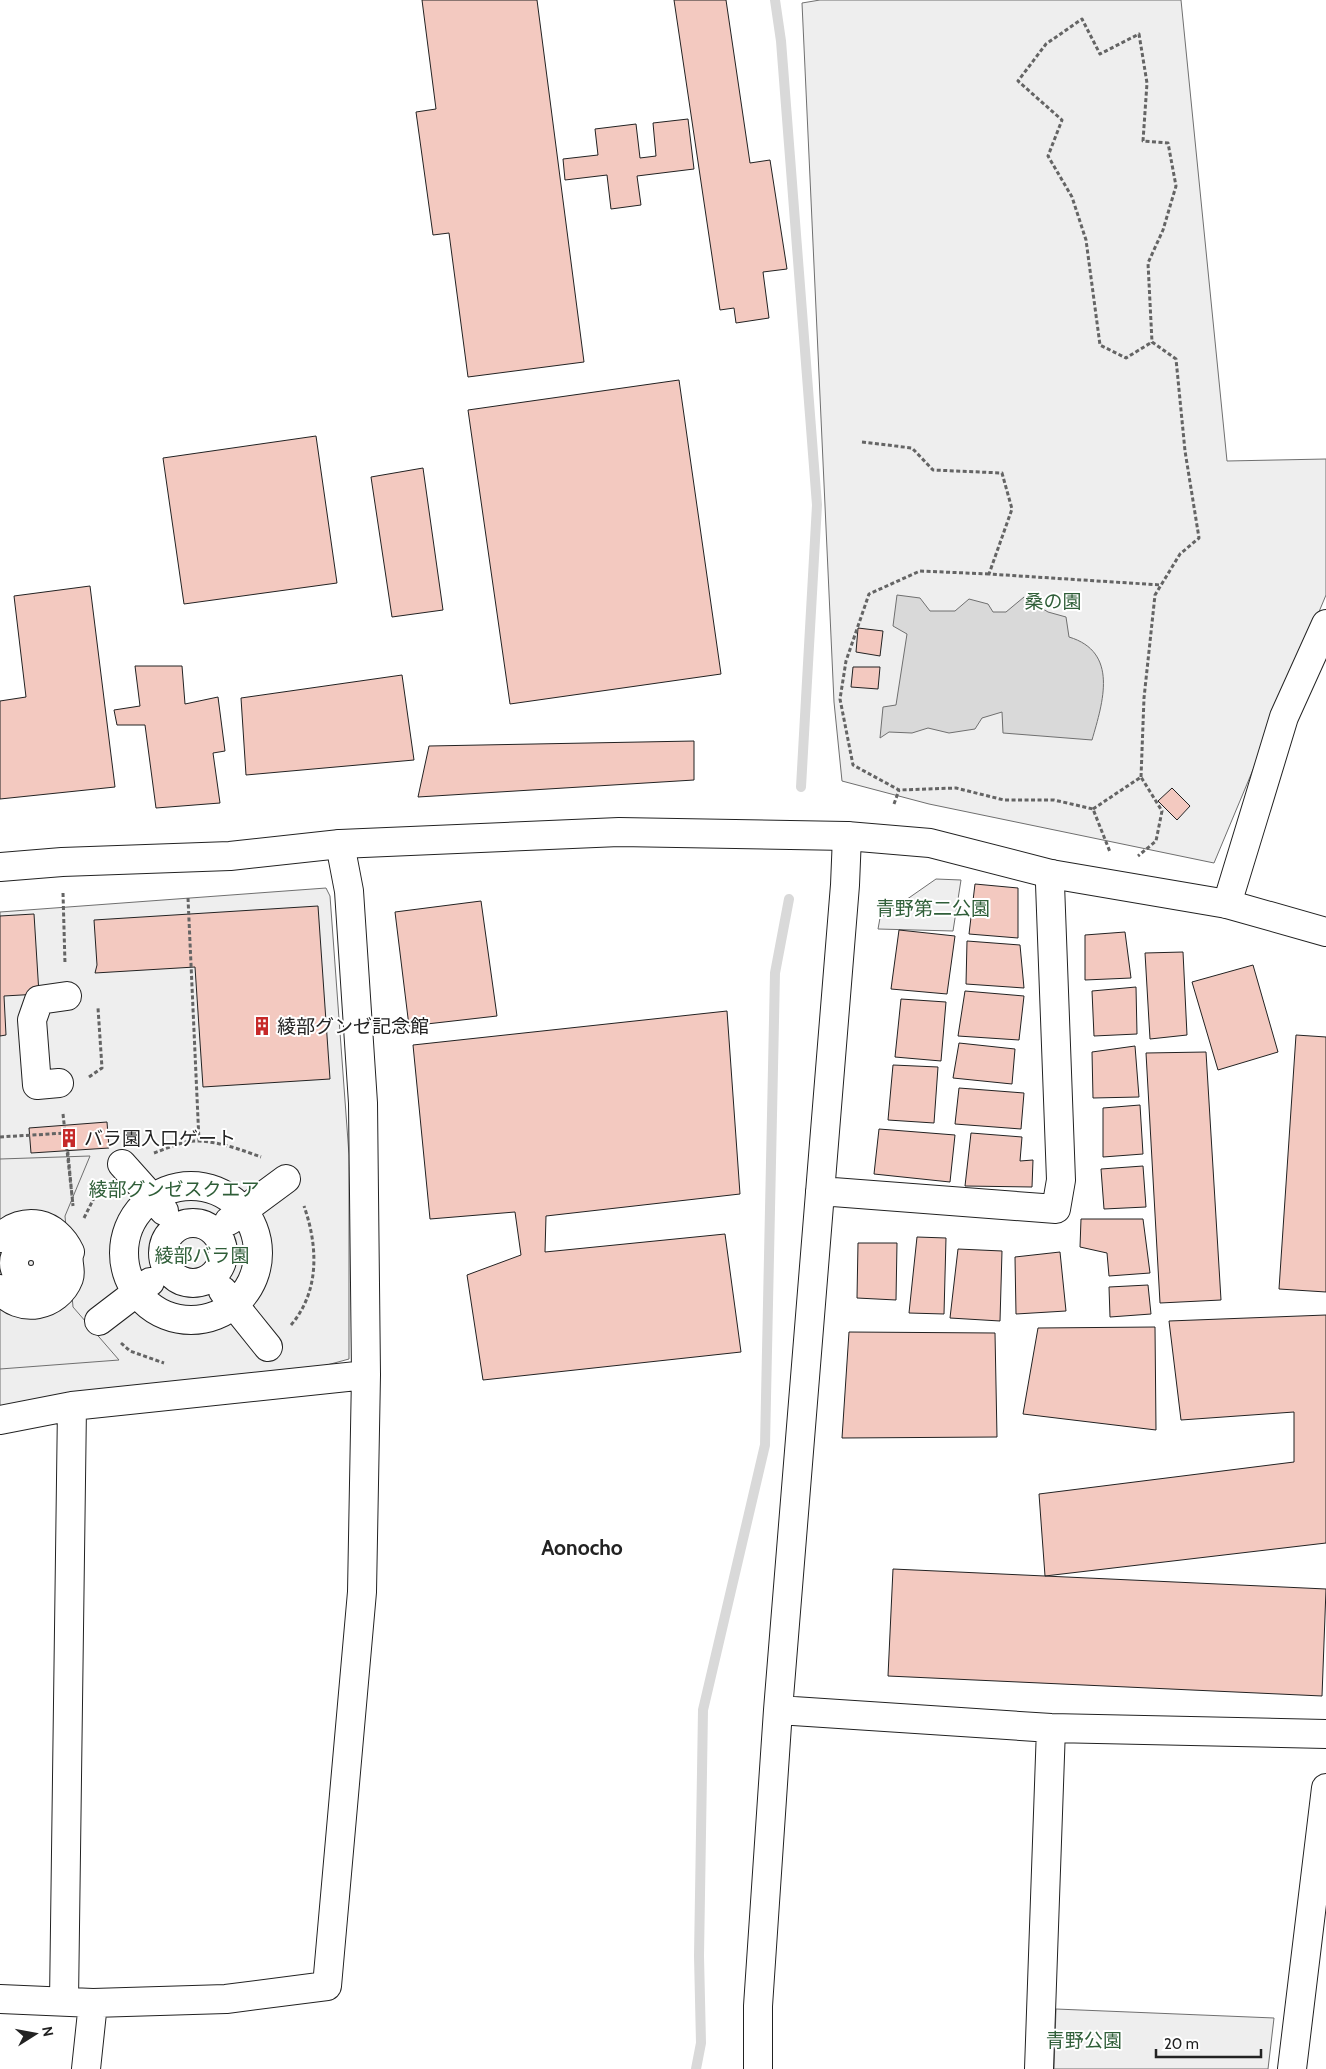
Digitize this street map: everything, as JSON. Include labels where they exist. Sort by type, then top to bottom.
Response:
[{"type":"street","points":[[1227,904],[1284,716],[1326,624]]},
{"type":"street","points":[[0,867],[62,862],[230,856],[340,844],[619,832],[847,836],[930,843],[1051,874],[1227,904],[1326,932]]},
{"type":"street","points":[[758,2069],[758,2006],[778,1710],[845,885],[847,836]]},
{"type":"street","points":[[0,1999],[93,2003],[226,1999],[327,1986],[362,1592],[366,1375],[363,1103],[349,891],[340,844]]},
{"type":"street","points":[[820,1191],[1056,1209],[1061,1180],[1051,874]]},
{"type":"street","points":[[59,1083],[37,1085],[32,1020],[39,1000],[67,996]]},
{"type":"street","points":[[122,1164],[178,1227]]},
{"type":"street","points":[[214,1232],[286,1179]]},
{"type":"street","points":[[186,1185],[208,1188],[229,1197],[242,1210],[255,1232],[259,1254],[254,1275],[244,1294],[234,1304],[208,1319],[186,1320],[165,1316],[147,1304],[132,1286],[124,1265],[124,1242],[131,1221],[145,1203],[152,1198],[164,1191],[186,1185]]},
{"type":"street","points":[[196,1223],[214,1232],[222,1250],[222,1260],[218,1269],[202,1282],[192,1283],[173,1276],[167,1269],[163,1250],[165,1240],[178,1227],[196,1223]]},
{"type":"street","points":[[0,1238],[7,1232],[37,1262],[23,1304],[11,1300],[0,1290]]},
{"type":"street","points":[[98,1321],[167,1269]]},
{"type":"street","points":[[211,1276],[234,1304],[277,1339]]},
{"type":"street","points":[[0,1420],[72,1406],[366,1375]]},
{"type":"street","points":[[64,2001],[72,1406]]},
{"type":"street","points":[[778,1710],[1051,1728],[1326,1734]]},
{"type":"street","points":[[1039,2069],[1051,1728]]},
{"type":"street","points":[[1292,2069],[1326,1788]]},
{"type":"street","points":[[86,2069],[93,2003]]},
{"type":"path","points":[[1082,19],[1100,54],[1138,34],[1147,83],[1143,141],[1168,143],[1176,186],[1163,230],[1148,263],[1152,342],[1126,358],[1100,345],[1086,240],[1072,197],[1048,156],[1062,120],[1018,80],[1046,44],[1082,19]]},
{"type":"path","points":[[1135,859],[1156,841],[1162,811],[1141,777],[1144,698],[1155,595],[1180,554],[1199,538],[1185,452],[1176,359],[1152,342]]},
{"type":"path","points":[[862,442],[912,448],[933,470],[1002,473],[1012,509],[989,574]]},
{"type":"path","points":[[1141,777],[1093,809],[1054,800],[1004,800],[956,788],[899,790],[853,765],[840,699],[846,661],[869,594],[920,571],[1161,585]]},
{"type":"path","points":[[894,804],[899,790]]},
{"type":"path","points":[[1093,809],[1110,852],[1118,854]]},
{"type":"path","points":[[62,862],[67,996],[97,996],[102,1068],[82,1082],[59,1083],[73,1209]]},
{"type":"path","points":[[188,898],[199,1141]]},
{"type":"path","points":[[83,1222],[94,1198],[122,1164],[182,1144],[199,1141],[241,1150],[260,1158],[286,1179],[301,1198],[311,1226],[314,1253],[314,1274],[304,1305],[277,1339]]},
{"type":"green space","name":"桑の園","points":[[820,0],[1181,0],[1227,461],[1326,459],[1326,595],[1214,863],[929,804],[842,781],[834,702],[802,3]]},
{"type":"green space","name":"青野第二公園","points":[[936,879],[961,880],[953,931],[878,929],[880,918]]},
{"type":"green space","name":"綾部グンゼスクエア","points":[[326,888],[330,896],[349,1155],[349,1359],[294,1374],[0,1406],[0,912]]},
{"type":"green space","name":"青野公園","points":[[1056,2009],[1274,2018],[1268,2069],[1054,2069]]},
{"type":"shaded area","points":[[897,595],[920,598],[930,611],[955,611],[969,599],[988,604],[993,612],[1006,612],[1024,597],[1048,612],[1066,617],[1069,637],[1085,644],[1095,654],[1101,666],[1103,695],[1092,740],[1003,733],[1002,712],[982,718],[975,729],[949,733],[928,728],[912,733],[889,732],[880,738],[883,707],[896,705],[907,634],[893,626]]},
{"type":"shaded area","points":[[90,1156],[65,1216],[73,1307],[119,1360],[0,1369],[0,1159]]},
{"type":"building","points":[[422,0],[537,0],[584,362],[468,377],[449,233],[433,235],[416,112],[436,109]]},
{"type":"building","points":[[674,0],[726,0],[750,163],[770,160],[787,269],[763,272],[769,318],[736,323],[734,308],[720,310]]},
{"type":"building","points":[[688,119],[694,169],[637,176],[641,205],[611,209],[607,175],[565,180],[563,159],[598,155],[595,129],[636,124],[640,158],[656,156],[653,123]]},
{"type":"building","points":[[679,380],[721,674],[510,704],[468,410]]},
{"type":"building","points":[[316,436],[337,583],[184,604],[163,458]]},
{"type":"building","points":[[423,468],[443,610],[392,617],[371,477]]},
{"type":"building","points":[[90,586],[115,787],[0,799],[0,701],[26,697],[14,596]]},
{"type":"building","points":[[858,628],[883,631],[880,656],[856,652]]},
{"type":"building","points":[[135,666],[182,666],[185,704],[218,697],[225,751],[213,753],[220,803],[156,808],[145,725],[117,725],[114,710],[140,706]]},
{"type":"building","points":[[853,667],[880,667],[878,689],[851,687]]},
{"type":"building","points":[[402,675],[414,760],[246,775],[241,698]]},
{"type":"building","points":[[694,741],[694,780],[418,797],[429,746]]},
{"type":"building","points":[[1172,788],[1190,806],[1177,820],[1158,801]]},
{"type":"building","points":[[975,884],[1018,888],[1018,938],[969,934]]},
{"type":"building","points":[[481,901],[497,1016],[409,1026],[395,912]]},
{"type":"building","name":"綾部グンゼ記念館","points":[[318,906],[330,1079],[203,1087],[195,967],[95,973],[97,965],[94,920]]},
{"type":"building","points":[[34,914],[39,994],[4,996],[6,1035],[0,1036],[0,916]]},
{"type":"building","points":[[899,930],[955,936],[947,994],[891,989]]},
{"type":"building","points":[[1125,932],[1131,978],[1085,980],[1085,935]]},
{"type":"building","points":[[967,941],[1020,945],[1024,988],[966,984]]},
{"type":"building","points":[[1183,952],[1187,1035],[1150,1039],[1145,953]]},
{"type":"building","points":[[1253,965],[1278,1052],[1218,1070],[1192,982]]},
{"type":"building","points":[[1136,987],[1137,1034],[1094,1036],[1092,991]]},
{"type":"building","points":[[965,991],[1024,996],[1019,1040],[958,1036]]},
{"type":"building","points":[[901,999],[946,1002],[941,1061],[895,1057]]},
{"type":"building","points":[[727,1011],[740,1194],[546,1216],[545,1252],[725,1234],[741,1352],[483,1380],[467,1275],[521,1255],[515,1212],[430,1219],[413,1045]]},
{"type":"building","points":[[1296,1035],[1326,1037],[1326,1292],[1279,1289]]},
{"type":"building","points":[[959,1043],[1015,1049],[1012,1084],[953,1078]]},
{"type":"building","points":[[1135,1046],[1139,1097],[1093,1098],[1092,1052]]},
{"type":"building","points":[[1206,1052],[1221,1300],[1160,1303],[1146,1053]]},
{"type":"building","points":[[893,1065],[938,1067],[934,1123],[888,1120]]},
{"type":"building","points":[[959,1088],[1024,1093],[1021,1129],[955,1124]]},
{"type":"building","points":[[1140,1105],[1143,1154],[1103,1157],[1103,1108]]},
{"type":"building","name":"バラ園入口ゲート","points":[[107,1122],[109,1148],[31,1153],[29,1128]]},
{"type":"building","points":[[879,1129],[955,1135],[950,1182],[874,1174]]},
{"type":"building","points":[[971,1133],[1022,1137],[1020,1161],[1033,1160],[1032,1187],[965,1186]]},
{"type":"building","points":[[1143,1166],[1146,1207],[1104,1209],[1101,1169]]},
{"type":"building","points":[[1081,1219],[1143,1219],[1150,1273],[1109,1276],[1107,1253],[1080,1247]]},
{"type":"building","points":[[917,1237],[946,1238],[944,1314],[909,1313]]},
{"type":"building","points":[[858,1243],[897,1243],[896,1300],[857,1298]]},
{"type":"building","points":[[958,1249],[1002,1251],[1000,1321],[950,1318]]},
{"type":"building","points":[[1060,1252],[1066,1311],[1016,1314],[1015,1257]]},
{"type":"building","points":[[1148,1285],[1151,1314],[1110,1317],[1109,1287]]},
{"type":"building","points":[[1326,1315],[1326,1543],[1045,1576],[1039,1494],[1294,1462],[1294,1412],[1181,1420],[1169,1321]]},
{"type":"building","points":[[1155,1327],[1156,1430],[1023,1414],[1038,1328]]},
{"type":"building","points":[[849,1332],[995,1333],[997,1437],[842,1438]]},
{"type":"building","points":[[893,1569],[1326,1589],[1322,1696],[888,1676]]},
{"type":"waterway","points":[[775,0],[781,41],[817,505],[801,787]]},
{"type":"waterway","points":[[696,2069],[701,2043],[699,1956],[703,1710],[765,1445],[775,973],[789,899]]},
{"type":"place","name":"綾部グンゼ記念館","points":[[262,1026]]},
{"type":"place","name":"バラ園入口ゲート","points":[[69,1138]]},
{"type":"district","name":"Aonocho","points":[[582,1548]]},
{"type":"park label","name":"綾部バラ園","points":[[202,1255]]}]
